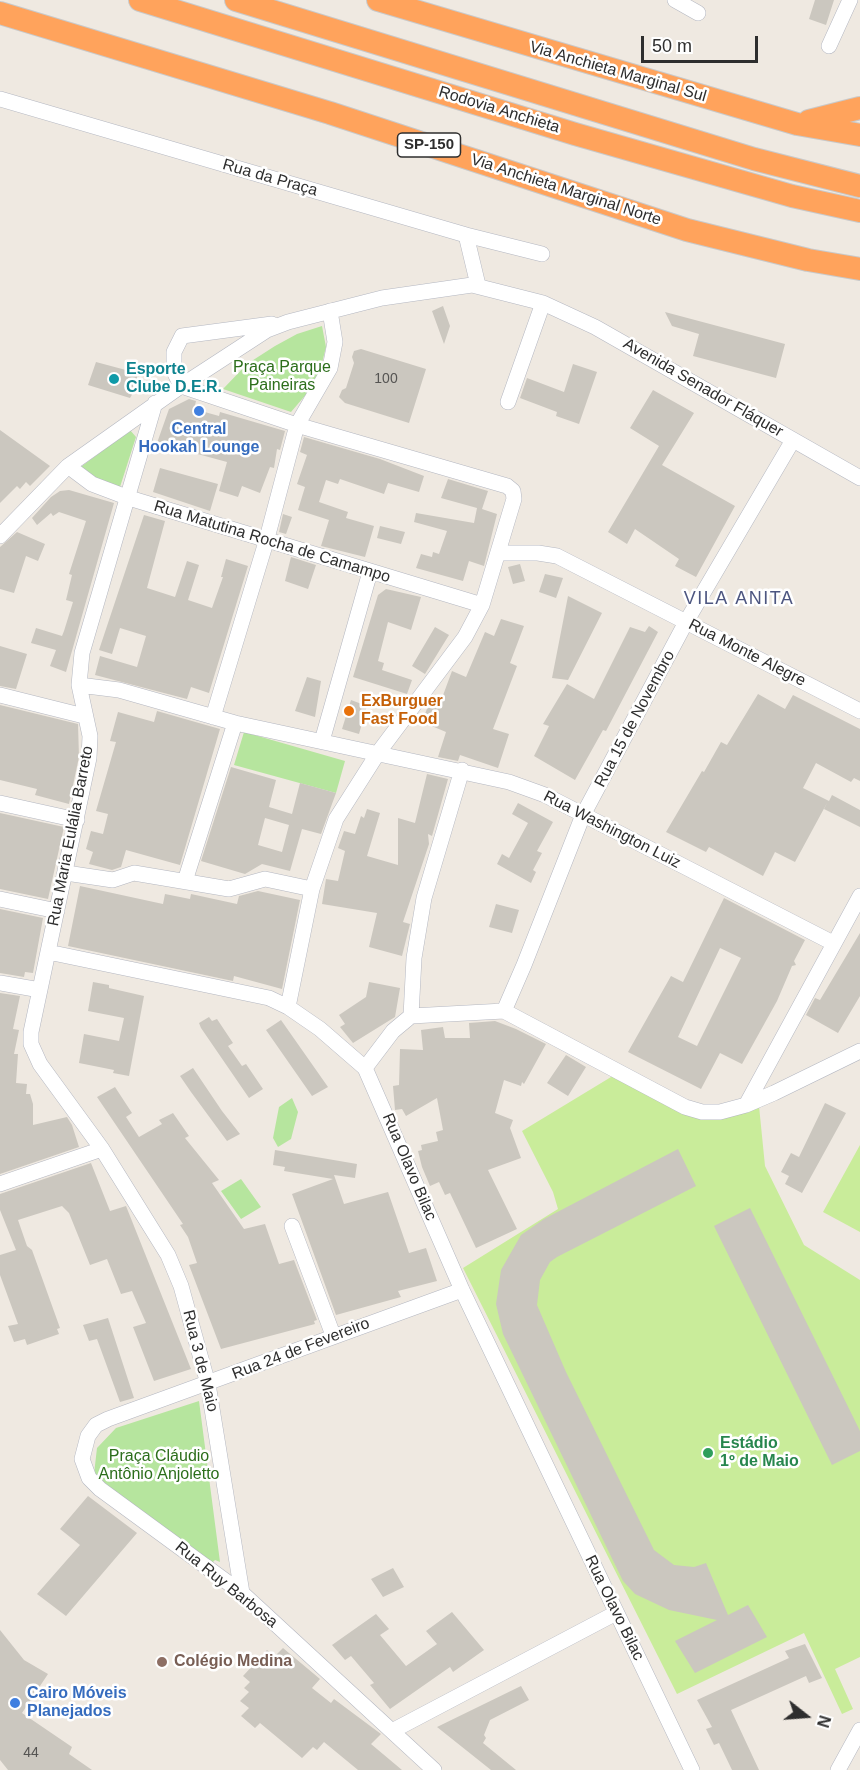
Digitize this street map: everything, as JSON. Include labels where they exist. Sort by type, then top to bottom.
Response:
[{"type":"highway","name":"Rodovia Anchieta","points":[[140,0],[574,134],[792,196],[860,211]]},
{"type":"highway","name":"Rodovia Anchieta","points":[[236,0],[754,159],[860,186]]},
{"type":"highway","name":"Via Anchieta Marginal Sul","points":[[378,0],[794,123],[860,135]]},
{"type":"highway","name":"Via Anchieta Marginal Norte","points":[[0,13],[330,113],[687,230],[808,260],[860,269]]},
{"type":"highway","points":[[794,123],[833,116],[860,108]]},
{"type":"street","points":[[675,0],[698,13]]},
{"type":"street","points":[[829,46],[850,0]]},
{"type":"street","name":"Rua da Praça","points":[[0,99],[466,235],[542,254]]},
{"type":"street","points":[[288,1007],[312,889],[336,819],[354,786],[465,637],[482,605],[514,499],[513,491],[507,486],[297,425],[180,386],[174,371],[174,352],[182,336],[288,321],[382,298],[478,285],[466,235]]},
{"type":"street","name":"Avenida Senador Fláquer","points":[[478,285],[543,303],[595,327],[860,478]]},
{"type":"street","points":[[508,402],[543,303]]},
{"type":"street","points":[[213,717],[266,542],[297,425],[326,380],[333,358],[334,331],[330,311]]},
{"type":"street","points":[[0,536],[68,466],[180,386],[253,339],[288,321]]},
{"type":"street","name":"Rua Maria Eulália Barreto","points":[[102,1149],[35,1054],[31,1032],[89,758],[90,736],[79,685],[82,653],[155,404]]},
{"type":"street","name":"Rua 15 de Novembro","points":[[504,1011],[583,815],[687,622],[793,440]]},
{"type":"street","name":"Rua Matutina Rocha de Camampo","points":[[68,466],[92,484],[129,498],[266,542],[482,605]]},
{"type":"street","name":"Rua Monte Alegre","points":[[499,553],[538,553],[557,556],[860,711]]},
{"type":"street","points":[[322,741],[370,572]]},
{"type":"street","name":"Rua Washington Luiz","points":[[79,685],[119,690],[235,723],[462,770],[509,782],[544,795],[833,943]]},
{"type":"street","points":[[0,695],[84,716]]},
{"type":"street","points":[[185,881],[235,723]]},
{"type":"street","points":[[411,1016],[414,958],[424,898],[462,770]]},
{"type":"street","points":[[0,803],[77,820]]},
{"type":"street","points":[[66,873],[113,880],[134,873],[229,889],[265,879],[312,889]]},
{"type":"street","points":[[746,1106],[860,896]]},
{"type":"street","points":[[0,899],[57,911]]},
{"type":"street","points":[[48,952],[250,992],[288,1007],[320,1029],[364,1068],[393,1031],[411,1016],[504,1011],[685,1107],[702,1112],[720,1112],[746,1106],[860,1051]]},
{"type":"street","points":[[0,983],[40,990]]},
{"type":"street","name":"Rua Olavo Bilac","points":[[364,1068],[462,1290],[692,1770]]},
{"type":"street","points":[[0,1184],[102,1149]]},
{"type":"street","name":"Rua 3 de Maio","points":[[102,1149],[168,1255],[181,1286],[208,1384],[242,1593]]},
{"type":"street","points":[[292,1226],[333,1335]]},
{"type":"street","name":"Rua 24 de Fevereiro","points":[[83,1446],[96,1425],[108,1419],[208,1384],[333,1335],[462,1290]]},
{"type":"street","name":"Rua Ruy Barbosa","points":[[83,1446],[84,1469],[100,1489],[242,1593],[434,1770]]},
{"type":"street","points":[[392,1731],[616,1613]]},
{"type":"street","points":[[838,1770],[859,1735]]},
{"type":"green space","name":"Praça Parque Paineiras","points":[[322,326],[326,347],[320,371],[309,391],[291,412],[223,389],[247,364],[275,346],[297,334]]},
{"type":"green space","points":[[130,430],[136,437],[120,487],[101,482],[78,469]]},
{"type":"green space","points":[[244,732],[345,761],[336,793],[234,765]]},
{"type":"green space","name":"Estádio 1º de Maio","points":[[616,1074],[696,1116],[759,1106],[765,1166],[804,1245],[860,1280],[860,1657],[835,1669],[853,1709],[842,1714],[804,1633],[677,1694],[463,1268],[558,1209],[553,1192],[522,1131]]},
{"type":"green space","points":[[292,1098],[298,1112],[291,1139],[278,1147],[273,1138],[279,1107]]},
{"type":"green space","points":[[860,1145],[860,1232],[823,1212]]},
{"type":"green space","points":[[241,1179],[261,1207],[241,1219],[221,1191]]},
{"type":"green space","name":"Praça Cláudio Antônio Anjoletto","points":[[199,1401],[220,1562],[215,1560],[209,1566],[111,1491],[94,1474],[97,1448],[116,1428]]},
{"type":"building","points":[[815,0],[834,0],[826,25],[809,19]]},
{"type":"building","points":[[443,306],[450,326],[444,344],[432,311]]},
{"type":"building","points":[[665,312],[785,344],[776,378],[693,356],[699,334],[672,326]]},
{"type":"building","points":[[361,349],[426,369],[409,423],[345,403],[339,397],[342,390],[346,388],[354,363],[352,357],[354,351]]},
{"type":"building","name":"Esporte Clube D.E.R.","points":[[96,362],[137,373],[137,386],[130,398],[88,385]]},
{"type":"building","points":[[573,364],[597,372],[579,424],[556,416],[557,412],[520,398],[527,378],[564,392]]},
{"type":"building","points":[[653,390],[694,413],[662,465],[735,506],[696,577],[675,566],[679,559],[635,529],[627,544],[608,532],[659,446],[630,428]]},
{"type":"building","points":[[189,399],[196,401],[194,409],[219,416],[220,412],[285,431],[280,450],[277,449],[274,468],[270,467],[260,493],[242,486],[238,497],[219,491],[227,462],[157,443],[169,409]]},
{"type":"building","points":[[0,430],[50,466],[30,486],[26,482],[20,489],[17,486],[0,503]]},
{"type":"building","points":[[304,437],[380,459],[424,476],[419,492],[388,483],[384,494],[340,479],[338,484],[326,480],[319,502],[348,512],[346,518],[374,526],[365,557],[321,546],[329,520],[298,510],[305,487],[297,484],[307,455],[300,452]]},
{"type":"building","points":[[160,468],[218,484],[210,511],[153,492]]},
{"type":"building","points":[[448,479],[488,491],[482,509],[497,514],[484,566],[469,561],[463,581],[416,568],[421,554],[432,557],[433,552],[439,554],[447,531],[414,522],[416,513],[474,523],[477,508],[441,498]]},
{"type":"building","points":[[69,490],[114,503],[66,672],[50,666],[56,650],[31,643],[36,628],[62,636],[73,602],[66,600],[72,575],[69,574],[86,521],[59,512],[53,516],[51,513],[37,525],[32,518],[51,497],[60,491]]},
{"type":"building","points":[[283,514],[292,517],[286,534],[279,532]]},
{"type":"building","points":[[144,515],[165,521],[147,588],[175,597],[187,561],[199,565],[188,600],[212,608],[223,577],[221,577],[226,559],[248,566],[209,693],[191,687],[187,699],[95,675],[100,656],[137,667],[146,636],[120,628],[112,654],[99,650]]},
{"type":"building","points":[[380,526],[405,532],[401,544],[377,538]]},
{"type":"building","points":[[17,532],[45,544],[38,561],[26,556],[14,593],[0,589],[0,547]]},
{"type":"building","points":[[291,557],[316,565],[308,589],[285,581]]},
{"type":"building","points":[[520,564],[525,581],[513,584],[508,567]]},
{"type":"building","points":[[545,574],[563,578],[556,598],[539,592]]},
{"type":"building","points":[[386,589],[421,597],[411,630],[388,622],[378,661],[384,663],[382,670],[412,680],[407,694],[353,677],[378,595]]},
{"type":"building","points":[[568,596],[602,613],[568,680],[552,678]]},
{"type":"building","points":[[501,619],[524,626],[510,663],[517,666],[493,729],[509,734],[498,768],[460,755],[458,761],[438,757],[446,732],[422,722],[431,698],[434,695],[442,698],[452,671],[466,677],[485,632],[494,636]]},
{"type":"building","points":[[649,626],[658,632],[606,731],[603,730],[575,780],[534,756],[549,726],[543,724],[567,684],[594,699],[630,627],[645,632]]},
{"type":"building","points":[[435,627],[449,635],[425,674],[412,666]]},
{"type":"building","points":[[0,646],[27,654],[16,689],[0,686]]},
{"type":"building","points":[[307,677],[321,681],[315,717],[295,711]]},
{"type":"building","points":[[758,694],[785,709],[793,695],[860,729],[860,781],[854,778],[851,782],[816,763],[803,788],[829,801],[832,795],[860,810],[860,827],[824,809],[827,803],[795,862],[775,852],[763,876],[709,847],[706,852],[666,832],[721,742],[727,745]]},
{"type":"building","points":[[351,700],[367,706],[359,734],[342,729]]},
{"type":"building","points":[[0,705],[78,724],[79,757],[69,804],[35,795],[37,789],[0,780]]},
{"type":"building","points":[[157,711],[220,729],[180,865],[126,850],[121,867],[112,870],[89,864],[93,852],[86,849],[91,831],[103,834],[108,814],[96,811],[116,742],[110,741],[118,712],[154,722]]},
{"type":"building","points":[[231,767],[276,780],[269,807],[292,814],[300,783],[336,793],[321,834],[302,829],[290,871],[262,864],[245,874],[201,861]],"holes":[[[265,818],[289,825],[282,852],[258,845]]]},
{"type":"building","points":[[427,774],[448,779],[432,836],[428,834],[429,844],[403,922],[410,924],[402,956],[369,947],[377,913],[322,904],[326,879],[338,881],[345,851],[338,848],[344,831],[355,834],[361,816],[364,818],[367,809],[380,813],[367,856],[398,865],[398,818],[415,823]]},
{"type":"building","points":[[518,803],[553,822],[537,851],[542,853],[533,870],[536,872],[531,883],[497,864],[502,854],[509,858],[528,823],[512,814]]},
{"type":"building","points":[[0,813],[64,827],[48,899],[0,889]]},
{"type":"building","points":[[80,886],[163,904],[165,894],[190,899],[191,894],[237,904],[239,896],[258,891],[300,900],[282,989],[234,976],[233,981],[68,946]]},
{"type":"building","points":[[724,898],[805,940],[794,961],[796,965],[792,966],[777,1001],[742,1064],[720,1053],[701,1089],[628,1052],[671,976],[683,982]],"holes":[[[720,948],[741,958],[697,1046],[678,1037]]]},
{"type":"building","points":[[496,904],[519,910],[512,933],[489,927]]},
{"type":"building","points":[[0,909],[43,918],[33,973],[25,972],[24,977],[0,973]]},
{"type":"building","points":[[860,933],[860,996],[838,1033],[806,1015],[815,998],[820,1000]]},
{"type":"building","points":[[93,982],[144,996],[129,1076],[113,1073],[114,1070],[79,1063],[84,1034],[119,1041],[124,1018],[88,1011]]},
{"type":"building","points":[[369,982],[400,988],[395,1017],[353,1043],[340,1027],[345,1024],[339,1015],[366,997]]},
{"type":"building","points":[[0,993],[20,996],[13,1029],[19,1030],[14,1054],[18,1054],[16,1083],[27,1084],[26,1094],[30,1094],[33,1104],[33,1125],[67,1117],[79,1147],[0,1174]]},
{"type":"building","points":[[209,1017],[212,1021],[217,1019],[233,1043],[228,1046],[242,1066],[246,1064],[263,1089],[249,1098],[201,1028],[199,1023]]},
{"type":"building","points":[[281,1020],[328,1087],[312,1096],[266,1030]]},
{"type":"building","points":[[495,1021],[546,1044],[524,1084],[522,1082],[521,1086],[504,1080],[495,1113],[513,1120],[510,1128],[521,1158],[488,1170],[517,1229],[476,1248],[450,1193],[445,1195],[439,1182],[430,1186],[422,1167],[418,1151],[422,1150],[421,1145],[438,1141],[436,1132],[443,1130],[437,1098],[406,1116],[402,1109],[395,1110],[393,1086],[399,1085],[400,1049],[423,1050],[421,1030],[443,1027],[445,1038],[470,1038],[469,1023]]},
{"type":"building","points":[[566,1055],[586,1067],[568,1096],[547,1083]]},
{"type":"building","points":[[193,1068],[240,1134],[227,1141],[191,1092],[180,1076]]},
{"type":"building","points":[[115,1087],[132,1113],[126,1117],[139,1137],[162,1124],[159,1120],[173,1113],[189,1136],[185,1138],[219,1180],[212,1183],[244,1229],[265,1224],[279,1264],[294,1260],[317,1320],[314,1321],[315,1324],[221,1349],[189,1265],[197,1263],[188,1237],[180,1225],[183,1224],[97,1097]]},
{"type":"building","points":[[825,1103],[846,1113],[802,1193],[785,1184],[789,1176],[781,1172],[791,1153],[799,1157]]},
{"type":"building","points":[[678,1149],[696,1186],[550,1262],[540,1280],[537,1305],[566,1372],[654,1550],[674,1565],[694,1567],[706,1563],[728,1615],[748,1605],[767,1637],[695,1673],[675,1641],[717,1620],[669,1610],[635,1594],[623,1581],[503,1334],[496,1304],[501,1270],[521,1235],[544,1219]]},
{"type":"building","points":[[275,1150],[357,1164],[355,1178],[334,1175],[344,1204],[388,1192],[409,1253],[426,1248],[437,1281],[398,1291],[401,1297],[336,1315],[292,1194],[333,1179],[284,1171],[285,1167],[273,1165]]},
{"type":"building","points":[[91,1163],[110,1211],[126,1206],[191,1369],[154,1381],[133,1327],[146,1323],[132,1291],[121,1294],[107,1259],[90,1265],[69,1213],[62,1206],[18,1220],[27,1246],[32,1250],[60,1328],[57,1329],[59,1334],[27,1345],[25,1339],[14,1342],[8,1326],[18,1324],[0,1275],[0,1255],[16,1250],[0,1210],[0,1194]]},
{"type":"building","points":[[750,1208],[860,1431],[860,1451],[832,1465],[714,1226]]},
{"type":"building","points":[[108,1318],[134,1398],[120,1402],[97,1339],[89,1341],[83,1325]]},
{"type":"building","points":[[88,1496],[137,1533],[66,1616],[37,1594],[80,1545],[60,1529]]},
{"type":"building","points":[[393,1568],[404,1587],[383,1597],[371,1579]]},
{"type":"building","points":[[452,1612],[484,1650],[453,1672],[450,1667],[390,1709],[370,1685],[374,1683],[351,1656],[345,1660],[332,1645],[376,1614],[389,1629],[380,1635],[406,1666],[437,1644],[426,1631]]},
{"type":"building","points":[[0,1630],[24,1660],[48,1674],[22,1713],[72,1747],[69,1754],[92,1770],[8,1770],[0,1760]]},
{"type":"building","points":[[805,1644],[822,1678],[809,1683],[806,1676],[731,1710],[759,1770],[732,1770],[719,1743],[714,1745],[706,1729],[712,1727],[697,1700],[789,1658],[785,1651]]},
{"type":"building","points":[[283,1648],[320,1679],[312,1688],[331,1703],[334,1699],[381,1734],[371,1744],[402,1770],[358,1770],[324,1742],[317,1750],[313,1747],[302,1758],[260,1723],[255,1728],[241,1716],[249,1708],[240,1701],[249,1692],[244,1688],[250,1682],[243,1676],[267,1650],[275,1656]]},
{"type":"building","points":[[521,1686],[529,1700],[490,1720],[483,1743],[516,1770],[491,1770],[437,1727]]},
{"type":"place","name":"Esporte Clube D.E.R.","points":[[114,379]]},
{"type":"place","name":"Central Hookah Lounge","points":[[199,411]]},
{"type":"place","name":"ExBurguer Fast Food","points":[[349,711]]},
{"type":"place","name":"Estádio 1º de Maio","points":[[708,1453]]},
{"type":"place","name":"Colégio Medina","points":[[162,1662]]},
{"type":"place","name":"Cairo Móveis Planejados","points":[[15,1703]]},
{"type":"district","name":"VILA ANITA","points":[[739,599]]}]
